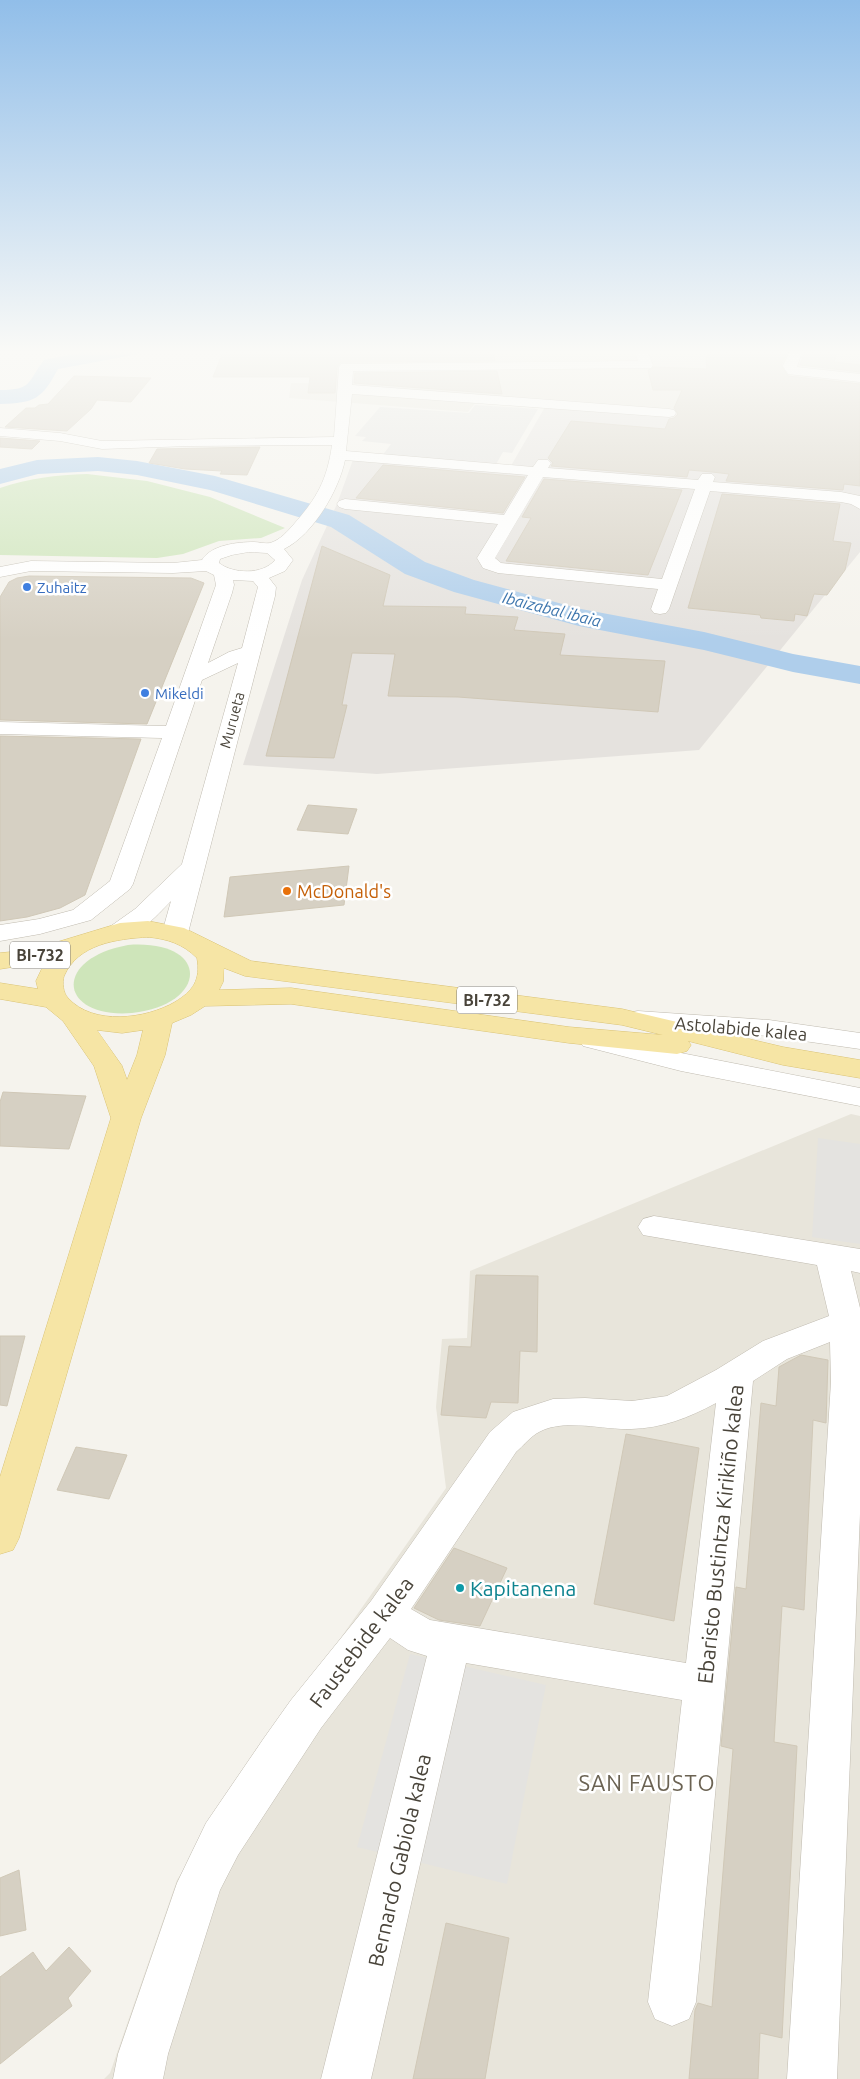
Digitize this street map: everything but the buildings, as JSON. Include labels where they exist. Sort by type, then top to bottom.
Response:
[{"type":"main road","name":"BI-732","points":[[0,961],[33,957],[79,944],[98,936],[120,931],[148,929],[184,938],[245,968],[622,1018],[783,1056],[860,1069]]},
{"type":"main road","name":"BI-732","points":[[0,991],[63,1008],[98,1023],[129,1024],[159,1019],[182,1010],[199,998],[212,978],[210,958],[184,938]]},
{"type":"main road","name":"BI-732","points":[[63,1008],[49,981],[58,961],[79,944]]},
{"type":"main road","name":"BI-732","points":[[199,998],[290,996],[570,1035],[783,1056]]},
{"type":"main road","points":[[63,1008],[108,1066],[126,1118]]},
{"type":"main road","points":[[0,1538],[126,1118],[151,1054],[159,1019]]},
{"type":"street","points":[[310,446],[339,447],[706,481],[859,498]]},
{"type":"street","points":[[270,549],[287,541],[326,493],[339,447]]},
{"type":"street","points":[[540,467],[486,558],[489,564],[498,568],[669,584]]},
{"type":"street","points":[[660,609],[706,481]]},
{"type":"street","points":[[345,504],[508,520]]},
{"type":"street","points":[[0,572],[31,566],[216,569],[233,575],[258,575],[277,569],[284,560],[283,556],[270,549],[249,547],[228,550],[213,556],[210,561],[216,569],[225,585],[223,593],[122,884],[82,914],[40,926],[0,933]]},
{"type":"street","points":[[0,563],[20,563],[31,566]]},
{"type":"street","name":"Murueta","points":[[184,938],[192,867],[266,596],[267,587],[258,575]]},
{"type":"street","points":[[195,676],[236,655],[251,652]]},
{"type":"street","points":[[0,728],[175,732]]},
{"type":"street","points":[[120,931],[144,914],[192,867]]},
{"type":"street","name":"Astolabide kalea","points":[[622,1018],[769,1028],[860,1041]]},
{"type":"street","points":[[570,1035],[680,1062],[855,1098]]},
{"type":"street","points":[[654,1227],[846,1259],[848,1382],[812,2079]]},
{"type":"street","name":"Ebaristo Bustintza Kirikiño kalea","points":[[672,2002],[736,1375],[775,1350],[847,1322]]},
{"type":"street","name":"Faustebide kalea","points":[[138,2079],[143,2054],[200,1883],[222,1839],[306,1714],[385,1614],[503,1442],[526,1422],[553,1413],[585,1412],[632,1415],[673,1410],[736,1375]]},
{"type":"street","points":[[385,1614],[422,1637],[704,1685]]},
{"type":"street","name":"Bernardo Gabiola kalea","points":[[346,2079],[451,1642]]},
{"type":"shaded area","points":[[389,446],[516,446],[512,453],[503,452],[495,466],[382,456]]},
{"type":"shaded area","points":[[522,446],[860,446],[860,552],[699,750],[377,774],[243,765],[302,580],[337,504],[354,457],[508,471]]},
{"type":"shaded area","points":[[851,1114],[860,1116],[860,2079],[104,2079],[110,2073],[177,1880],[278,1727],[446,1488],[436,1407],[442,1339],[467,1338],[470,1271]]},
{"type":"shaded area","points":[[818,1138],[860,1144],[860,1244],[812,1237]]},
{"type":"shaded area","points":[[410,1654],[546,1685],[507,1884],[357,1847]]},
{"type":"green space","points":[[87,474],[147,481],[210,497],[285,528],[261,538],[219,541],[183,554],[157,558],[0,555],[0,488],[43,478]]},
{"type":"green space","points":[[128,945],[155,946],[174,952],[186,962],[190,974],[186,986],[176,998],[157,1008],[132,1013],[108,1012],[90,1007],[78,998],[74,986],[76,974],[86,962],[103,952]]},
{"type":"waterway","name":"Ibaizabal ibaia","points":[[0,477],[37,467],[98,464],[137,468],[215,483],[340,521],[415,568],[464,586],[579,617],[704,641],[793,663],[860,675]]},
{"type":"place","name":"Zuhaitz","points":[[27,587]]},
{"type":"place","name":"Mikeldi","points":[[145,693]]},
{"type":"place","name":"McDonald's","points":[[287,891]]},
{"type":"place","name":"Kapitanena","points":[[460,1588]]},
{"type":"district","name":"SAN FAUSTO","points":[[647,1782]]}]
